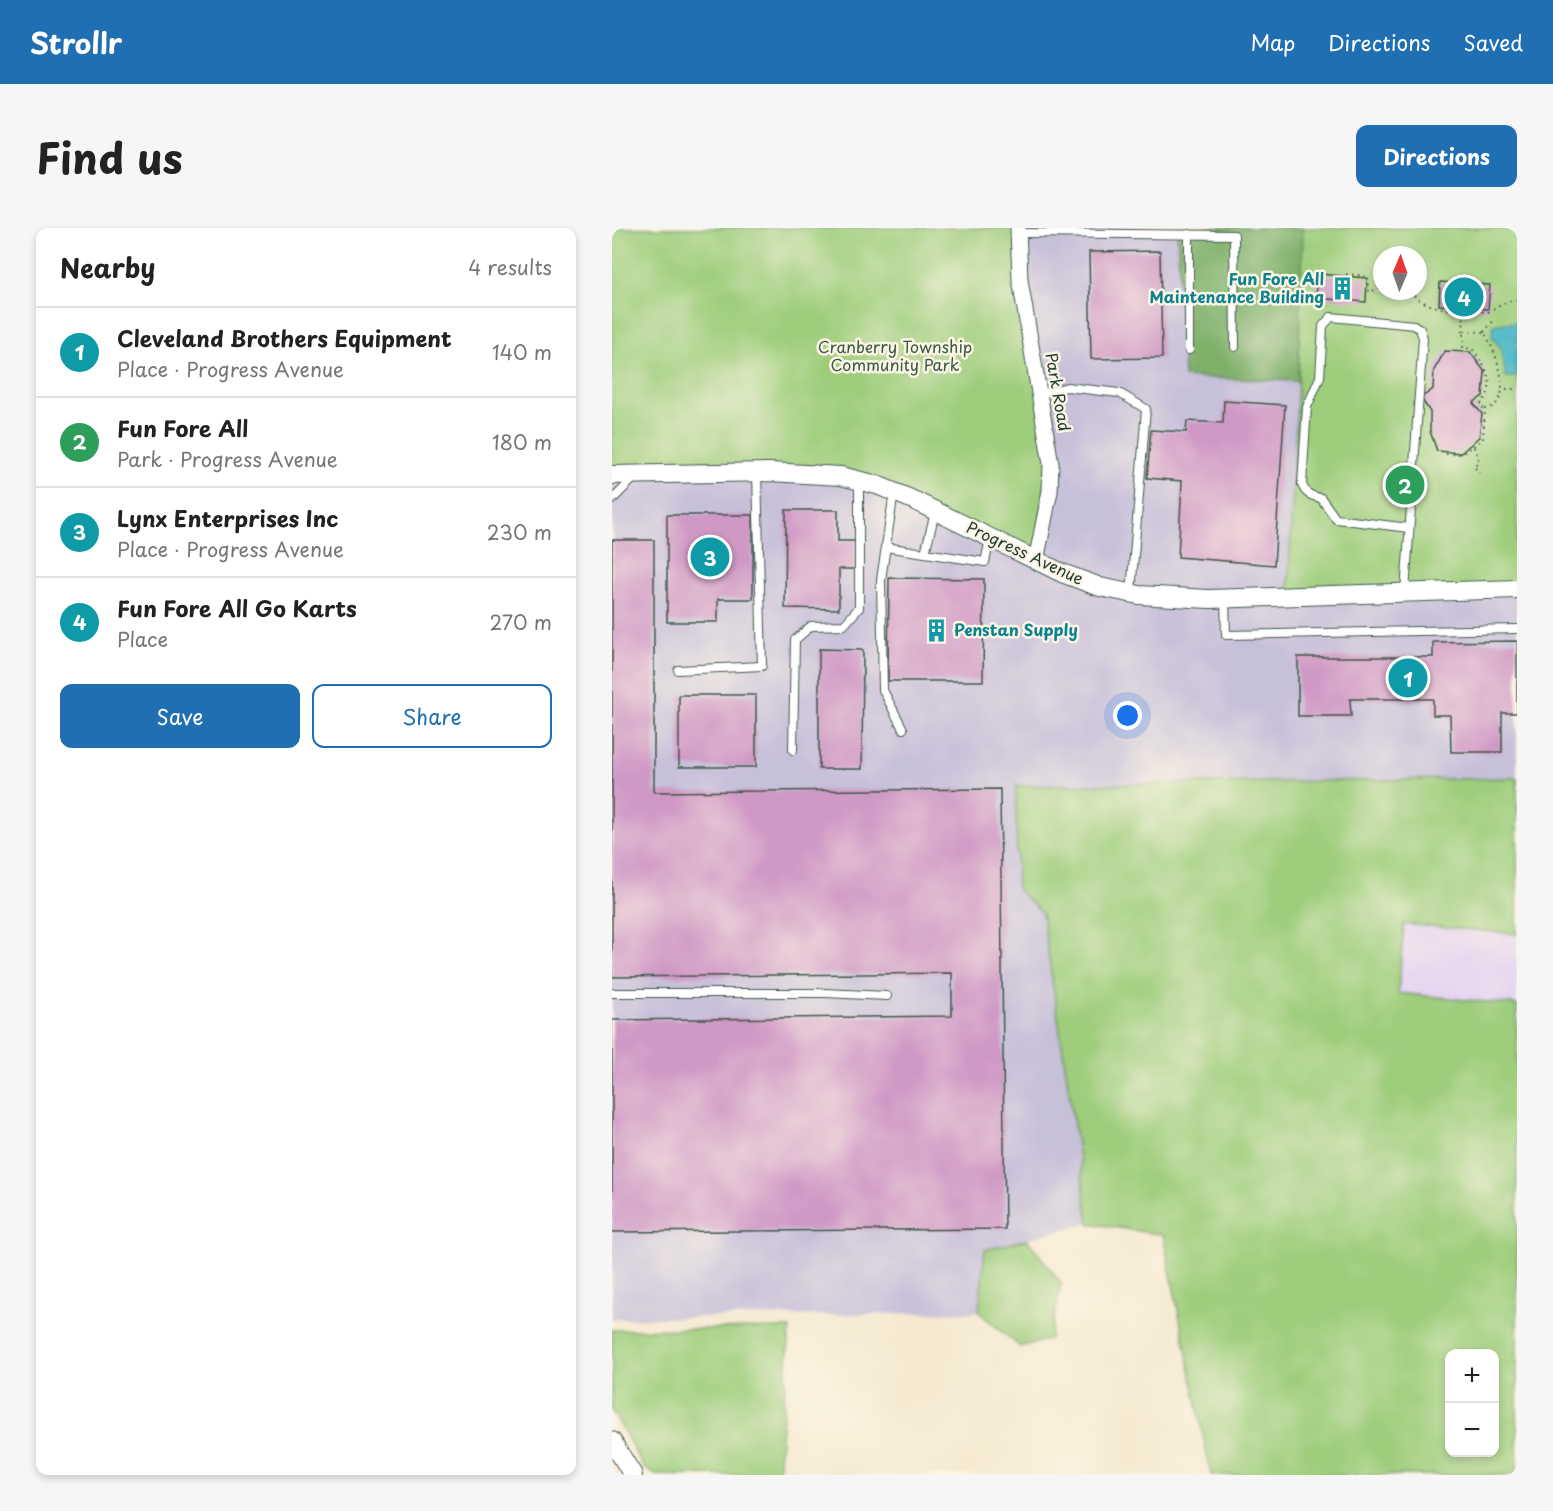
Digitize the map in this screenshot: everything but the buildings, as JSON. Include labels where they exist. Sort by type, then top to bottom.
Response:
[{"type":"street","name":"Park Road","points":[[1018,231],[1020,280],[1052,478],[1036,561]]},
{"type":"street","name":"Progress Avenue","points":[[612,475],[823,474],[859,480],[894,491],[1081,581],[1130,594],[1169,598],[1225,598],[1517,589]]},
{"type":"street","points":[[612,1440],[633,1475]]},
{"type":"lane","points":[[1018,231],[1234,234],[1235,347]]},
{"type":"lane","points":[[1189,234],[1190,350]]},
{"type":"lane","points":[[1405,592],[1423,338],[1420,329],[1414,325],[1331,317],[1323,326],[1320,377],[1307,407],[1302,484],[1304,490],[1311,496],[1321,498],[1336,519],[1409,528]]},
{"type":"lane","points":[[1040,394],[1067,387],[1119,393],[1146,409],[1130,594]]},
{"type":"lane","points":[[678,670],[762,666],[757,473]]},
{"type":"lane","points":[[612,500],[638,475]]},
{"type":"lane","points":[[793,750],[795,640],[810,626],[843,625],[859,608],[859,480]]},
{"type":"lane","points":[[894,491],[881,580],[883,690],[903,729]]},
{"type":"lane","points":[[925,553],[935,510]]},
{"type":"lane","points":[[885,547],[986,561],[990,538]]},
{"type":"lane","points":[[1225,598],[1226,635],[1517,629]]},
{"type":"lane","points":[[612,993],[825,993],[887,996]]},
{"type":"path","points":[[1346,274],[1368,276],[1369,292],[1373,290]]},
{"type":"path","points":[[1420,300],[1435,307],[1488,312],[1508,301],[1517,300]]},
{"type":"path","points":[[1464,311],[1463,348],[1472,349],[1489,371],[1489,389],[1480,405]]},
{"type":"path","points":[[1484,332],[1495,319]]},
{"type":"path","points":[[1463,331],[1484,332]]},
{"type":"path","points":[[1477,400],[1485,409],[1493,408],[1503,400],[1506,389],[1494,348],[1484,332]]},
{"type":"path","points":[[1506,389],[1517,389]]},
{"type":"path","points":[[1446,454],[1462,454],[1483,439],[1485,409]]},
{"type":"path","points":[[1474,447],[1479,461],[1474,466],[1479,473]]},
{"type":"shaded area","points":[[1018,228],[1177,228],[1184,376],[1298,381],[1288,596],[1517,589],[1517,778],[1016,786],[1017,889],[1042,913],[1089,1223],[985,1250],[979,1312],[612,1319],[612,475]]},
{"type":"shaded area","points":[[1404,924],[1517,934],[1517,1005],[1398,994]]},
{"type":"green space","name":"Cranberry Township Community Park","points":[[612,228],[1019,228],[1050,452],[1036,561],[859,480],[612,475]]},
{"type":"green space","points":[[1177,228],[1303,228],[1298,381],[1184,377]]},
{"type":"green space","points":[[1179,228],[1517,228],[1517,589],[1288,596],[1298,382]]},
{"type":"green space","points":[[1517,778],[1517,934],[1404,924],[1398,993],[1517,1005],[1517,1475],[1211,1475],[1163,1235],[1089,1223],[1042,913],[1017,889],[1016,786]]},
{"type":"green space","points":[[1027,1239],[1061,1283],[1050,1339],[1020,1347],[979,1312],[985,1250]]},
{"type":"green space","points":[[790,1328],[778,1475],[656,1475],[644,1468],[612,1410],[612,1330]]},
{"type":"water","points":[[1517,322],[1517,377],[1506,377],[1501,348],[1492,337],[1493,325]]},
{"type":"place","name":"Fun Fore All Maintenance Building","points":[[1342,288]]},
{"type":"place","name":"Fun Fore All Go Karts","points":[[1464,297]]},
{"type":"place","name":"Fun Fore All","points":[[1405,485]]},
{"type":"place","name":"Lynx Enterprises Inc","points":[[710,557]]},
{"type":"place","name":"Penstan Supply","points":[[936,630]]},
{"type":"place","name":"Cleveland Brothers Equipment","points":[[1408,678]]}]
